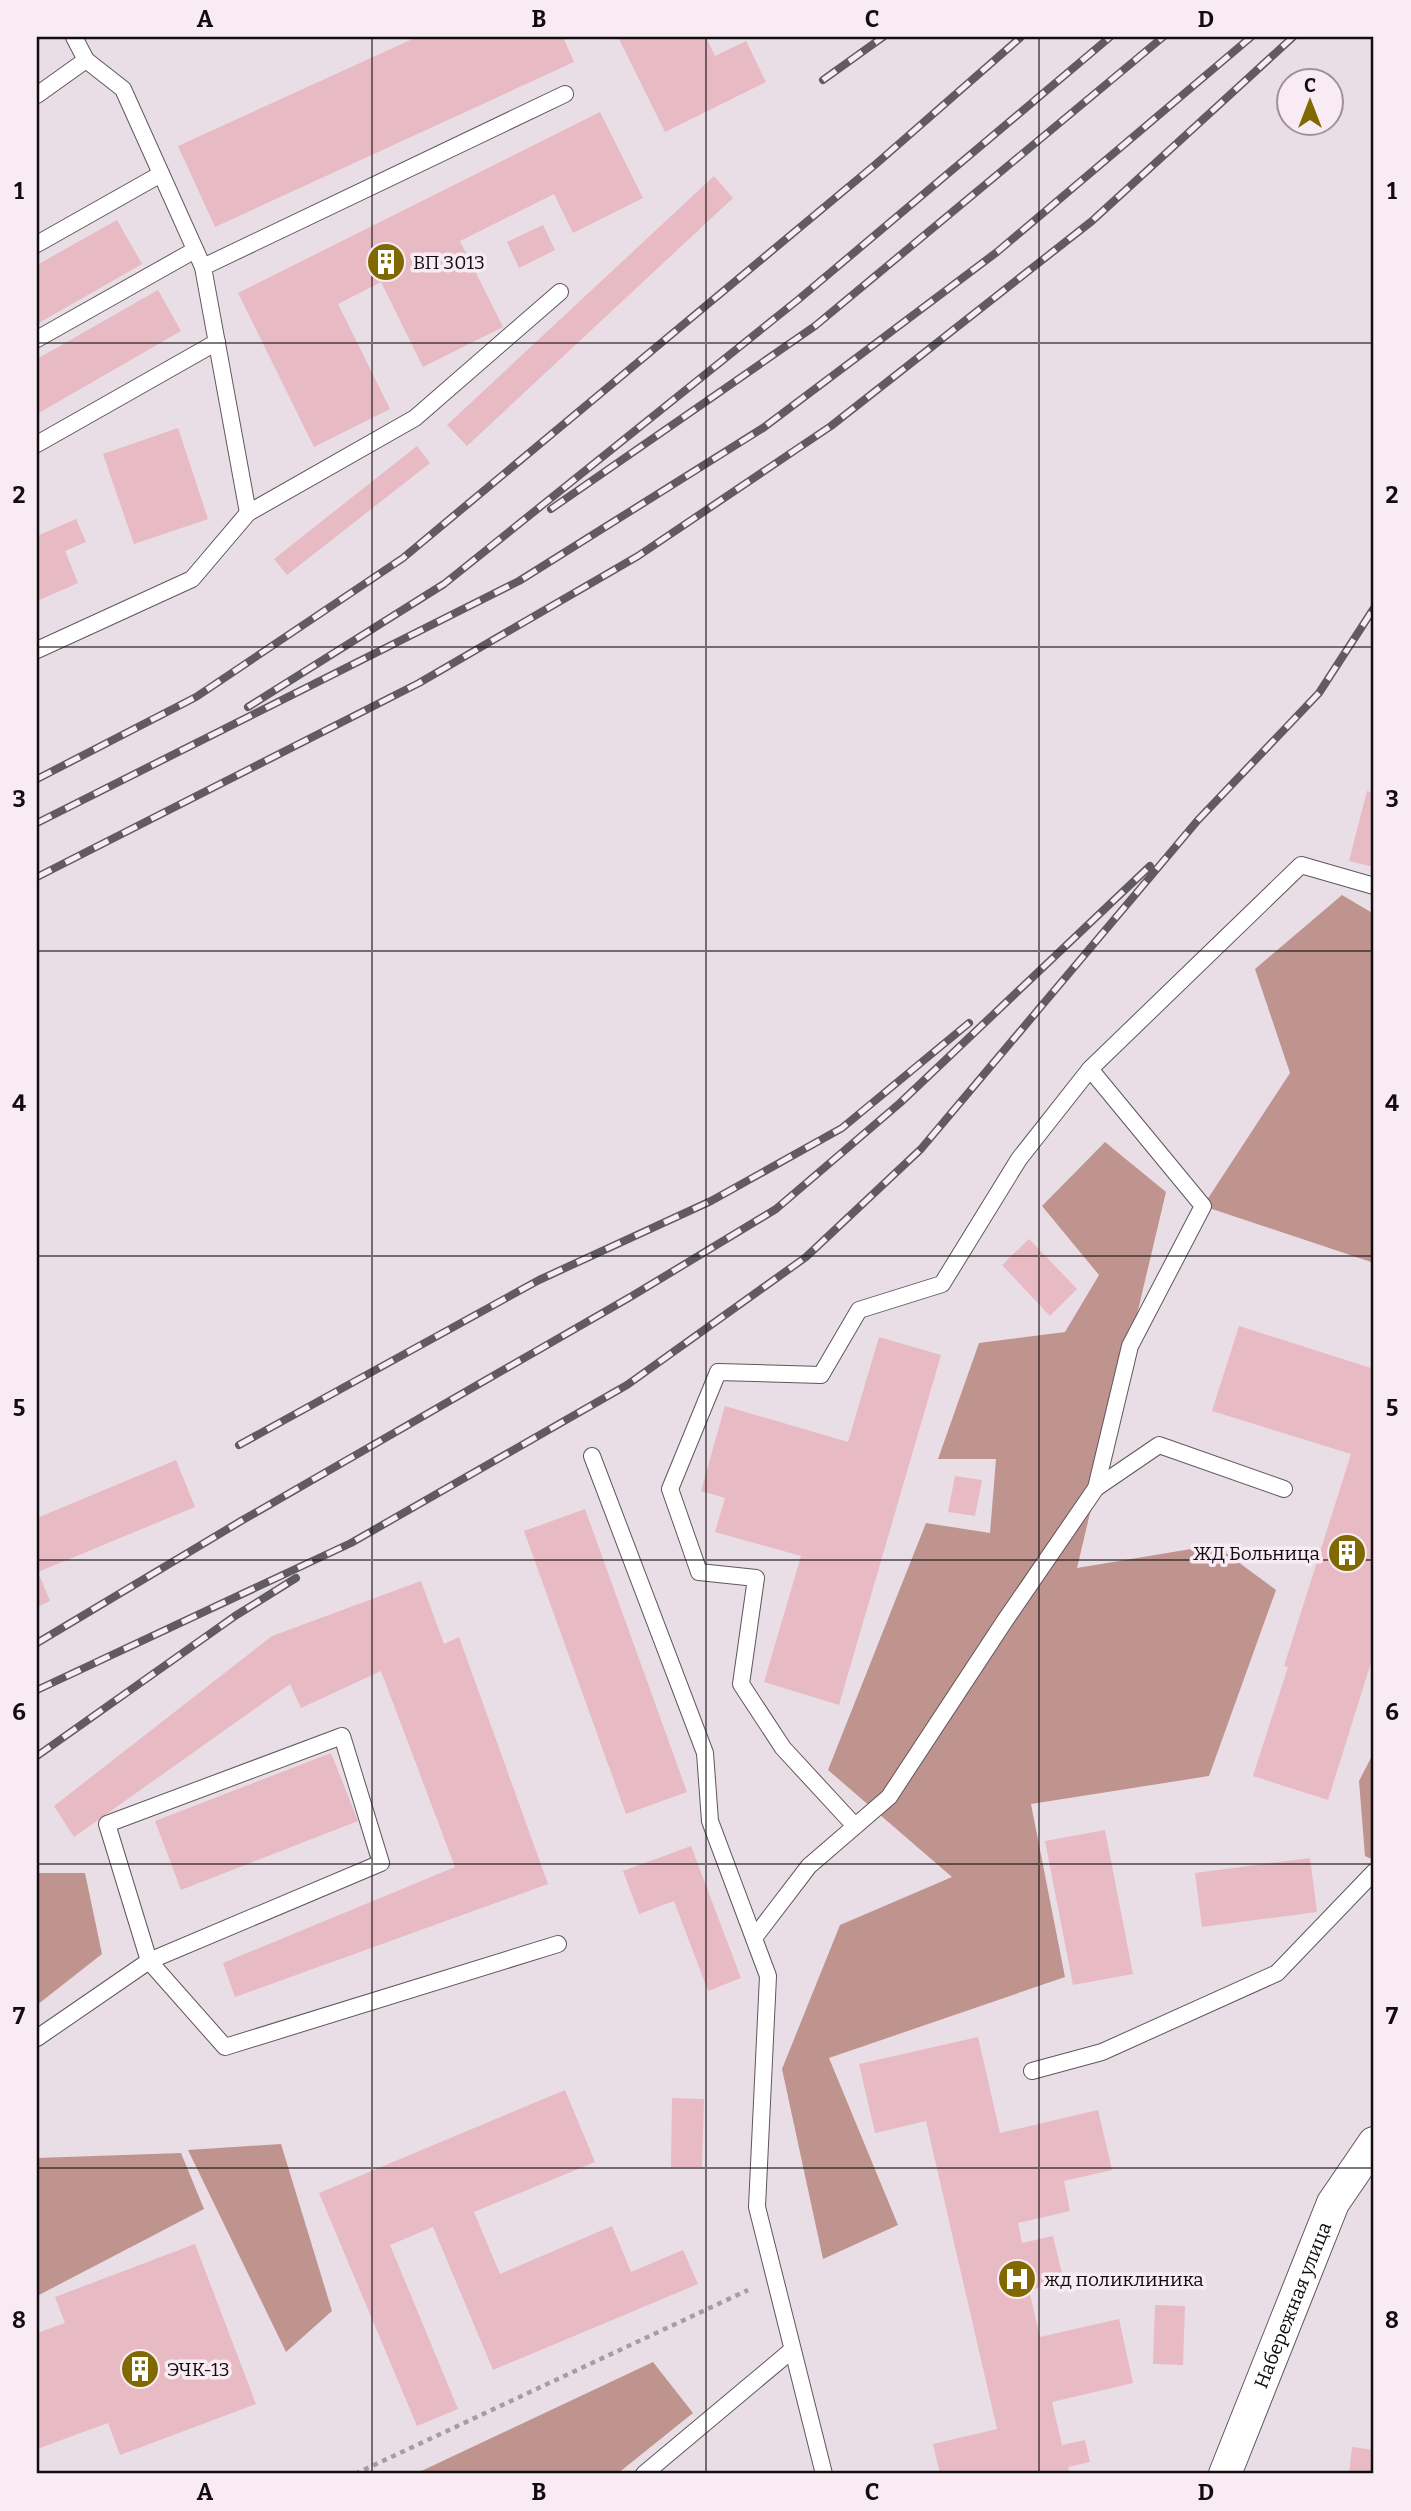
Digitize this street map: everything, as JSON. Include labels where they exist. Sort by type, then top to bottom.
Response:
[{"type":"street","name":"Набережная улица","points":[[1225,2474],[1333,2203],[1374,2143]]},
{"type":"lane","points":[[74,37],[86,60],[123,89],[203,267],[248,513]]},
{"type":"lane","points":[[37,95],[86,60]]},
{"type":"lane","points":[[203,267],[565,94]]},
{"type":"lane","points":[[37,244],[161,174]]},
{"type":"lane","points":[[37,339],[195,250]]},
{"type":"lane","points":[[37,650],[192,579],[248,513],[415,418],[560,292]]},
{"type":"lane","points":[[37,444],[216,342]]},
{"type":"lane","points":[[855,1826],[783,1748],[741,1684],[756,1578],[699,1572],[670,1489],[718,1372],[821,1375],[859,1310],[942,1284],[1019,1159],[1090,1069],[1301,865],[1374,886]]},
{"type":"lane","points":[[754,1938],[809,1866],[889,1797],[1096,1488],[1130,1346],[1203,1206],[1090,1069]]},
{"type":"lane","points":[[1096,1488],[1159,1445],[1284,1489]]},
{"type":"lane","points":[[592,1456],[705,1753],[710,1821],[768,1976],[757,2207],[824,2474]]},
{"type":"lane","points":[[37,2038],[149,1961],[381,1863],[342,1736],[107,1824],[149,1961],[225,2047],[558,1944]]},
{"type":"lane","points":[[1032,2071],[1102,2052],[1277,1973],[1374,1872]]},
{"type":"lane","points":[[644,2474],[792,2350]]},
{"type":"path","points":[[355,2474],[774,2278]]},
{"type":"shaded area","points":[[1342,895],[1374,914],[1374,1263],[1203,1206],[1290,1073],[1255,969]]},
{"type":"shaded area","points":[[1105,1142],[1166,1192],[1077,1568],[1215,1545],[1276,1590],[1209,1776],[1031,1804],[1065,1977],[829,2058],[898,2225],[823,2259],[782,2069],[840,1925],[952,1877],[828,1770],[926,1523],[990,1533],[996,1459],[938,1459],[979,1343],[1065,1332],[1099,1275],[1042,1206]]},
{"type":"shaded area","points":[[1374,1752],[1374,1860],[1365,1856],[1359,1781]]},
{"type":"shaded area","points":[[37,1873],[85,1873],[102,1954],[37,2005]]},
{"type":"shaded area","points":[[281,2144],[332,2311],[286,2352],[188,2150]]},
{"type":"shaded area","points":[[181,2153],[204,2209],[37,2296],[37,2158]]},
{"type":"shaded area","points":[[653,2362],[693,2413],[617,2474],[415,2474]]},
{"type":"building","points":[[417,37],[563,37],[574,62],[215,227],[178,146]]},
{"type":"building","points":[[618,37],[706,37],[715,56],[746,41],[766,82],[665,132]]},
{"type":"building","name":"ВП 3013","points":[[600,112],[643,198],[573,233],[554,194],[460,241],[503,327],[423,367],[381,282],[338,304],[390,409],[314,447],[238,293]]},
{"type":"building","points":[[714,176],[733,198],[467,446],[447,425]]},
{"type":"building","points":[[117,220],[142,264],[37,324],[37,265]]},
{"type":"building","points":[[543,225],[555,250],[519,268],[507,242]]},
{"type":"building","points":[[158,290],[181,331],[37,414],[37,359]]},
{"type":"building","points":[[178,428],[208,519],[134,544],[103,454]]},
{"type":"building","points":[[417,446],[430,463],[287,575],[274,559]]},
{"type":"building","points":[[76,519],[86,542],[65,551],[78,583],[37,601],[37,536]]},
{"type":"building","points":[[1367,791],[1374,793],[1374,867],[1349,861]]},
{"type":"building","points":[[1029,1239],[1077,1289],[1050,1316],[1002,1265]]},
{"type":"building","name":"ЖД Больница","points":[[1239,1326],[1374,1369],[1374,1653],[1328,1800],[1253,1776],[1288,1667],[1284,1666],[1351,1454],[1212,1411]]},
{"type":"building","points":[[879,1337],[941,1355],[839,1705],[764,1682],[801,1556],[715,1532],[725,1498],[701,1491],[725,1406],[848,1442]]},
{"type":"building","points":[[176,1460],[195,1507],[38,1572],[50,1601],[37,1607],[37,1518]]},
{"type":"building","points":[[955,1476],[982,1480],[975,1516],[948,1512]]},
{"type":"building","points":[[585,1509],[687,1792],[626,1814],[524,1531]]},
{"type":"building","points":[[421,1581],[444,1644],[459,1637],[548,1884],[235,1997],[223,1963],[455,1867],[381,1671],[301,1708],[290,1684],[74,1837],[54,1806],[272,1636]]},
{"type":"building","points":[[331,1753],[358,1821],[181,1890],[155,1821]]},
{"type":"building","points":[[1105,1830],[1133,1974],[1073,1985],[1045,1841]]},
{"type":"building","points":[[691,1846],[741,1978],[708,1991],[674,1901],[639,1914],[623,1871]]},
{"type":"building","points":[[1310,1858],[1317,1912],[1202,1927],[1195,1873]]},
{"type":"building","name":"жд поликлиника","points":[[978,2037],[1000,2133],[1098,2110],[1112,2170],[1064,2181],[1070,2211],[1018,2223],[1022,2243],[1053,2236],[1064,2282],[1029,2290],[1040,2337],[1119,2319],[1133,2383],[1052,2402],[1062,2445],[1085,2440],[1090,2462],[1068,2467],[1070,2474],[940,2474],[933,2444],[997,2429],[926,2121],[875,2133],[859,2064]]},
{"type":"building","points":[[565,2090],[595,2162],[474,2212],[500,2274],[612,2226],[631,2272],[683,2250],[698,2284],[493,2370],[433,2227],[390,2245],[458,2409],[417,2426],[319,2193]]},
{"type":"building","points":[[672,2098],[704,2099],[702,2167],[671,2167]]},
{"type":"building","name":"ЭЧК-13","points":[[195,2244],[256,2404],[120,2455],[108,2423],[37,2449],[37,2333],[65,2323],[55,2297]]},
{"type":"building","points":[[1155,2305],[1185,2306],[1183,2365],[1153,2364]]},
{"type":"building","points":[[1352,2447],[1374,2450],[1374,2474],[1349,2474]]},
{"type":"railway","points":[[823,80],[883,37]]},
{"type":"railway","points":[[37,779],[196,697],[403,558],[876,164],[1021,37]]},
{"type":"railway","points":[[248,707],[444,584],[799,299],[1110,37]]},
{"type":"railway","points":[[551,509],[815,326],[1163,37]]},
{"type":"railway","points":[[37,823],[519,581],[763,428],[997,252],[1251,37]]},
{"type":"railway","points":[[37,877],[419,683],[638,556],[831,426],[1092,221],[1293,37]]},
{"type":"railway","points":[[37,1690],[351,1543],[627,1385],[806,1257],[921,1149],[1198,820],[1319,693],[1374,608]]},
{"type":"railway","points":[[37,1643],[776,1209],[900,1103],[1150,866]]},
{"type":"railway","points":[[239,1445],[539,1280],[711,1201],[842,1128],[969,1023]]},
{"type":"railway","points":[[37,1756],[235,1616],[296,1578]]},
{"type":"place","name":"ВП 3013","points":[[386,262]]},
{"type":"place","name":"ЖД Больница","points":[[1347,1553]]},
{"type":"place","name":"жд поликлиника","points":[[1017,2279]]},
{"type":"place","name":"ЭЧК-13","points":[[140,2369]]}]
